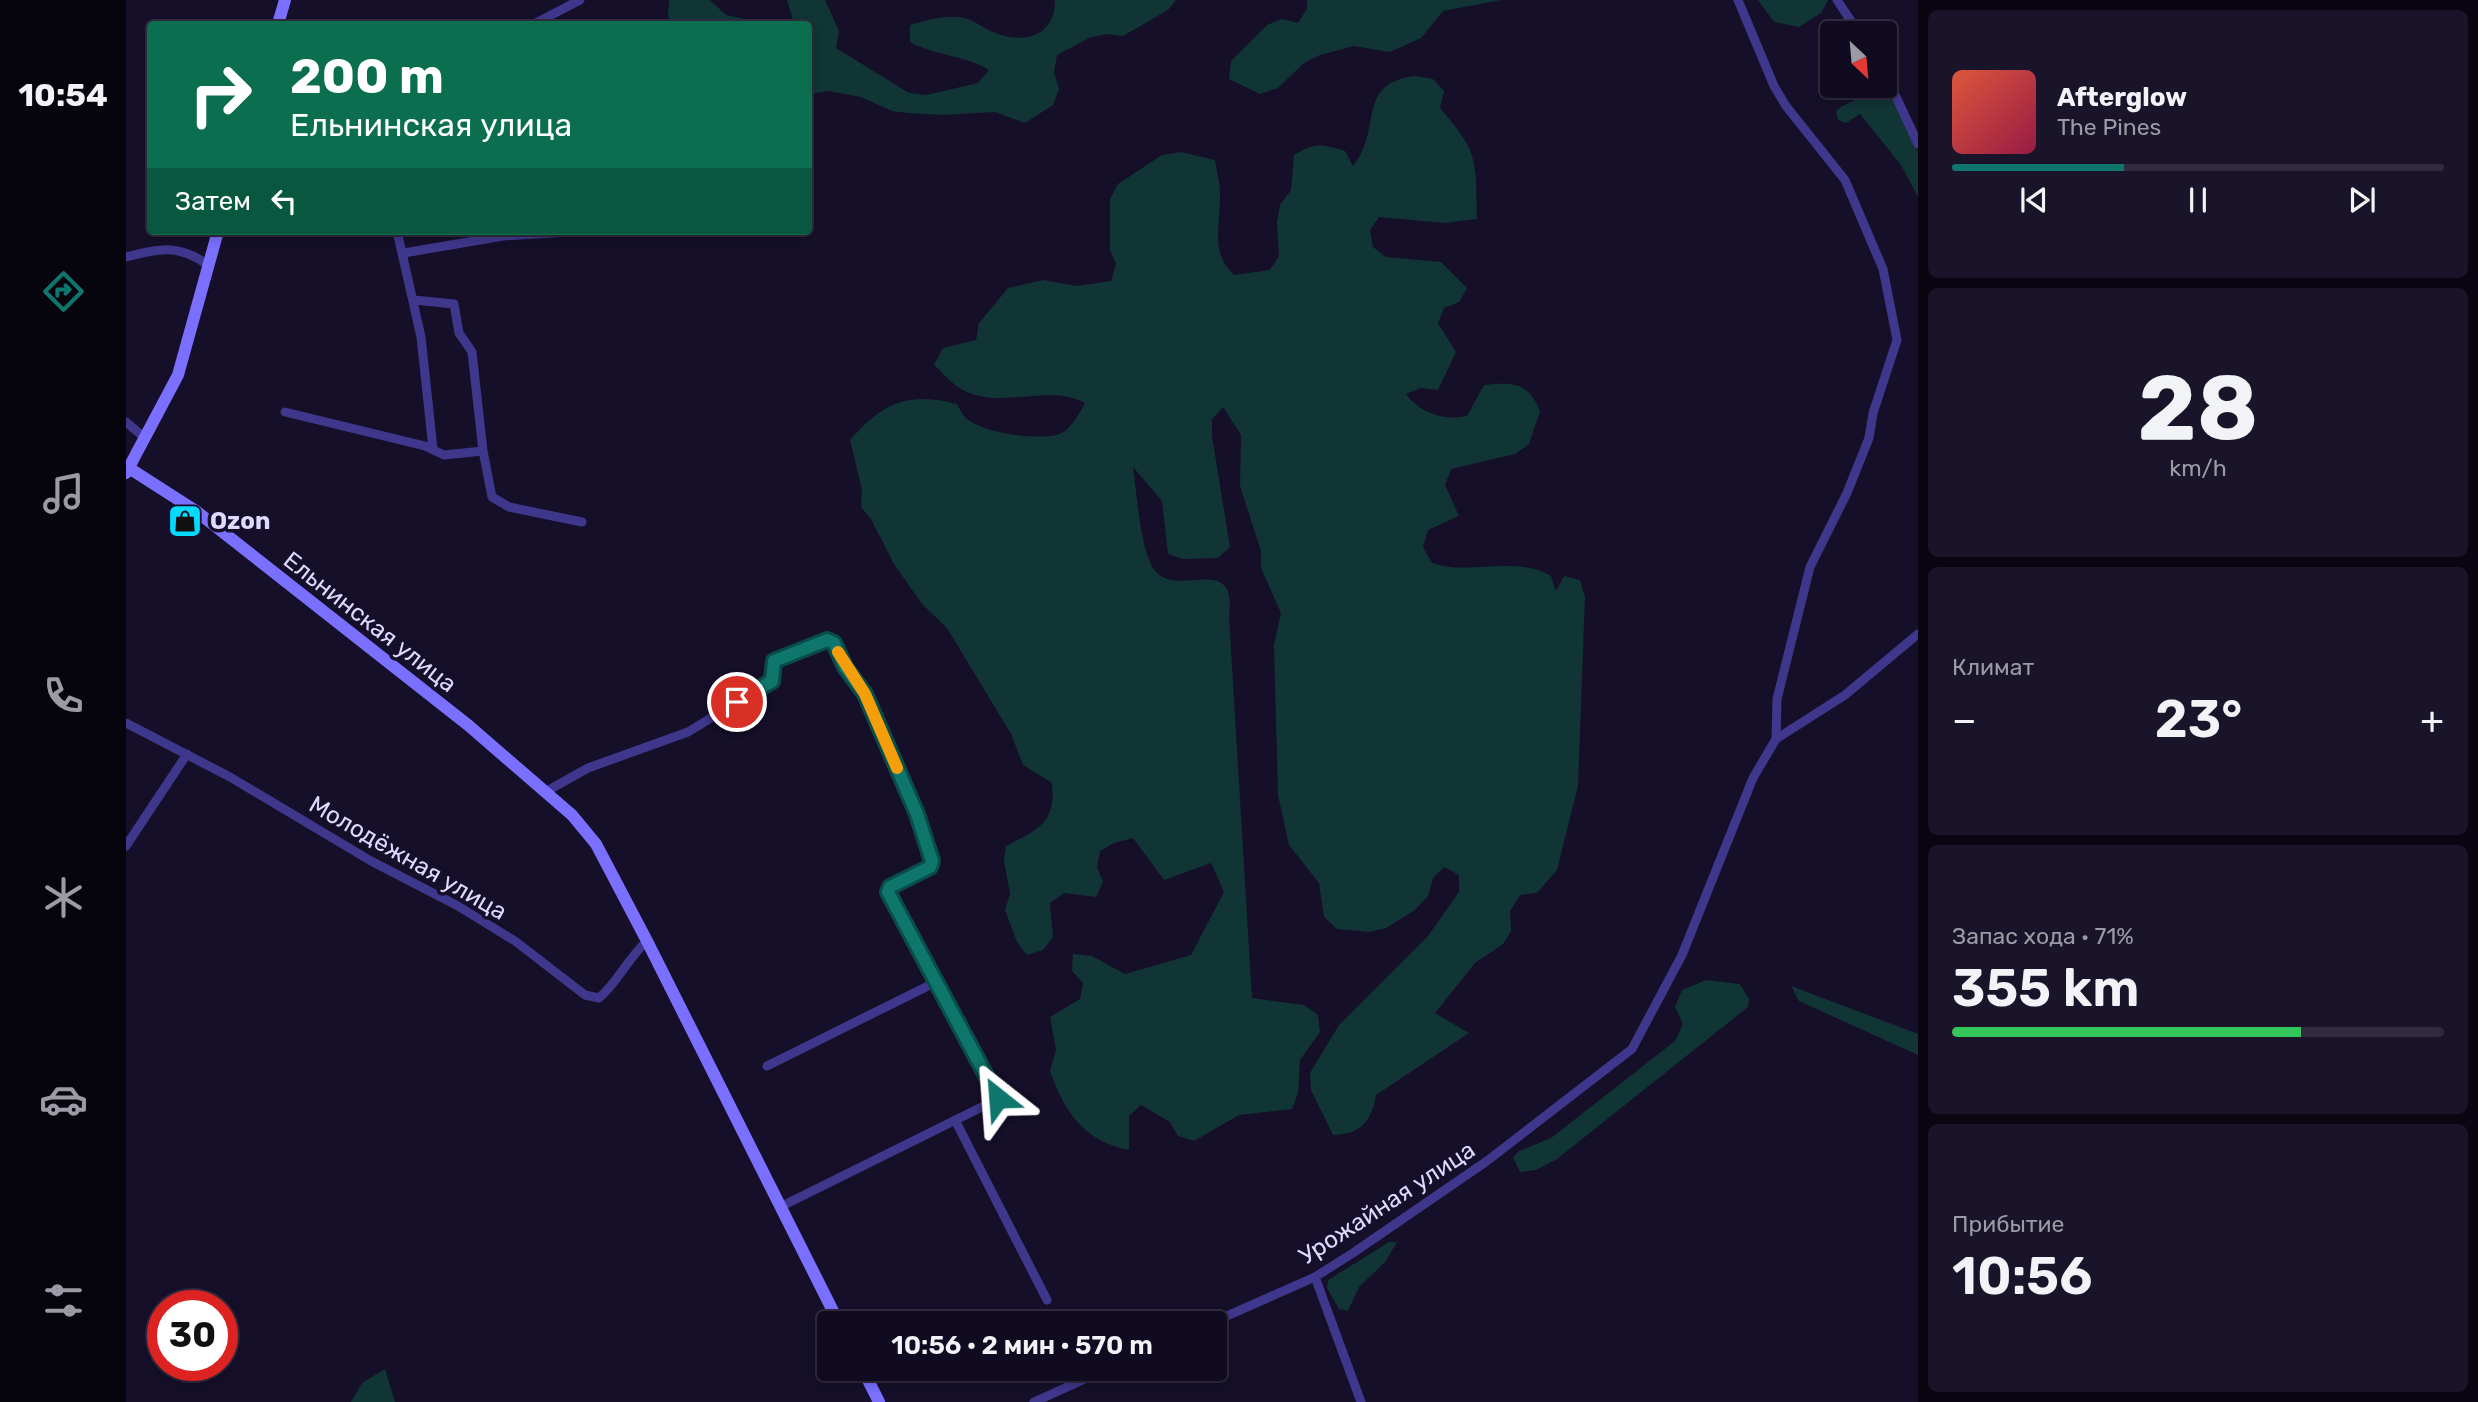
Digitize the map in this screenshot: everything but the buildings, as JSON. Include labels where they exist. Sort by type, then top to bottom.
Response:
[{"type":"main road","points":[[279,21],[285,0]]},
{"type":"main road","points":[[127,471],[178,376],[217,235]]},
{"type":"main road","name":"Ельнинская улица","points":[[127,471],[195,511],[547,791],[572,814],[596,844],[647,941],[833,1311]]},
{"type":"main road","points":[[868,1381],[879,1402]]},
{"type":"street","points":[[540,21],[580,0]]},
{"type":"street","points":[[1738,0],[1774,86],[1786,106],[1845,180],[1884,270],[1897,340],[1873,413],[1869,438],[1847,493],[1810,567],[1777,699],[1776,740]]},
{"type":"street","points":[[1837,0],[1851,21]]},
{"type":"street","points":[[1897,98],[1918,144]]},
{"type":"street","points":[[398,235],[414,300],[429,447]]},
{"type":"street","points":[[404,253],[519,235]]},
{"type":"street","points":[[126,257],[149,250],[175,249],[191,252],[208,265]]},
{"type":"street","points":[[414,300],[454,304],[459,333],[472,352],[484,455],[492,497],[509,508],[582,522]]},
{"type":"street","points":[[285,412],[429,447],[444,456],[484,455]]},
{"type":"street","points":[[126,422],[145,438]]},
{"type":"street","points":[[1776,740],[1845,695],[1918,634]]},
{"type":"street","points":[[547,791],[587,768],[688,732],[772,681],[774,661],[827,640],[834,643],[845,667],[865,694],[917,814],[932,861],[930,867],[890,887],[888,892],[998,1098],[780,1207]]},
{"type":"street","name":"Молодёжная улица","points":[[126,723],[230,776],[371,861],[458,906],[515,941],[585,995],[599,998],[609,990],[631,956],[647,941]]},
{"type":"street","name":"Урожайная улица","points":[[1227,1316],[1315,1277],[1476,1169],[1632,1049],[1682,955],[1753,778],[1776,740]]},
{"type":"street","points":[[126,846],[187,754]]},
{"type":"street","points":[[767,1066],[936,982]]},
{"type":"street","points":[[954,1120],[1047,1300]]},
{"type":"street","points":[[1315,1277],[1361,1402]]},
{"type":"street","points":[[1034,1402],[1080,1381]]},
{"type":"green space","points":[[669,0],[710,0],[726,15],[754,21],[672,21],[668,17]]},
{"type":"green space","points":[[787,0],[825,0],[839,31],[836,48],[909,93],[926,95],[978,83],[989,70],[970,61],[910,42],[910,25],[937,18],[957,17],[973,21],[994,33],[1020,38],[1038,34],[1045,28],[1054,12],[1055,0],[1176,0],[1168,10],[1123,36],[1106,34],[1089,38],[1057,55],[1054,72],[1059,89],[1053,105],[1025,123],[995,112],[943,115],[908,113],[892,111],[861,97],[828,91],[812,94],[812,21],[791,21],[793,20]]},
{"type":"green space","points":[[1307,0],[1501,0],[1443,11],[1421,38],[1390,52],[1354,46],[1320,55],[1304,63],[1278,88],[1260,94],[1229,79],[1231,61],[1267,25],[1282,19],[1298,23],[1307,9]]},
{"type":"green space","points":[[1758,0],[1828,0],[1821,13],[1799,27],[1774,22]]},
{"type":"green space","points":[[1415,76],[1433,79],[1444,91],[1440,108],[1469,147],[1475,170],[1477,219],[1444,223],[1379,217],[1370,230],[1373,247],[1386,257],[1441,262],[1467,288],[1459,302],[1444,308],[1438,323],[1456,352],[1438,390],[1421,388],[1406,394],[1425,411],[1458,417],[1467,416],[1484,385],[1511,384],[1525,389],[1540,411],[1529,444],[1515,454],[1451,469],[1445,485],[1459,516],[1428,530],[1423,547],[1432,563],[1446,566],[1508,566],[1537,570],[1551,576],[1556,591],[1564,576],[1580,580],[1585,597],[1578,786],[1557,870],[1537,893],[1520,895],[1510,911],[1511,931],[1503,944],[1475,963],[1435,1013],[1469,1033],[1376,1095],[1368,1119],[1358,1129],[1333,1135],[1311,1090],[1310,1073],[1339,1025],[1428,936],[1459,892],[1459,875],[1444,867],[1433,878],[1428,896],[1415,910],[1386,928],[1370,932],[1337,929],[1324,917],[1319,883],[1289,845],[1278,795],[1274,645],[1281,613],[1261,568],[1261,551],[1240,486],[1241,435],[1223,407],[1212,419],[1212,436],[1230,547],[1218,558],[1183,559],[1168,554],[1162,501],[1133,467],[1140,523],[1151,565],[1157,573],[1180,581],[1216,581],[1225,586],[1229,597],[1252,998],[1304,1005],[1318,1015],[1320,1032],[1300,1060],[1298,1093],[1292,1109],[1239,1115],[1194,1141],[1178,1136],[1170,1122],[1141,1105],[1129,1116],[1129,1150],[1113,1146],[1100,1140],[1078,1123],[1062,1100],[1050,1071],[1056,1050],[1050,1017],[1080,999],[1083,983],[1072,971],[1073,954],[1092,956],[1125,974],[1191,955],[1224,892],[1211,863],[1164,880],[1133,838],[1114,843],[1100,851],[1097,867],[1103,882],[1096,897],[1064,893],[1050,903],[1053,937],[1043,950],[1027,955],[1017,942],[1005,910],[1010,894],[1004,861],[1006,846],[1036,829],[1048,816],[1052,783],[1023,765],[1011,734],[947,628],[922,604],[894,564],[871,519],[861,507],[862,490],[850,440],[885,409],[897,403],[924,399],[957,404],[965,417],[998,432],[1042,437],[1062,433],[1075,420],[1085,403],[1055,395],[989,398],[973,394],[955,385],[934,365],[943,348],[976,340],[979,323],[1008,288],[1043,280],[1077,286],[1111,281],[1116,264],[1110,250],[1110,199],[1118,184],[1162,155],[1181,152],[1215,160],[1220,190],[1218,237],[1221,257],[1234,275],[1270,270],[1279,256],[1277,222],[1280,205],[1291,190],[1294,155],[1313,146],[1330,147],[1345,151],[1353,166],[1367,138],[1377,98],[1384,88],[1396,80]]},
{"type":"green space","points":[[1893,98],[1918,152],[1918,197],[1901,165],[1860,114],[1846,123],[1838,120],[1836,111],[1856,100]]},
{"type":"green space","points":[[1706,980],[1740,984],[1749,999],[1748,1007],[1557,1159],[1536,1170],[1520,1172],[1513,1157],[1519,1151],[1551,1138],[1675,1041],[1683,1024],[1675,1007],[1682,990]]},
{"type":"green space","points":[[1791,986],[1918,1034],[1918,1055],[1799,1001]]},
{"type":"green space","points":[[1389,1242],[1397,1242],[1385,1262],[1359,1287],[1348,1311],[1339,1309],[1327,1288],[1328,1280]]},
{"type":"green space","points":[[385,1369],[395,1402],[351,1402],[362,1383]]},
{"type":"slow traffic","points":[[838,652],[845,667],[865,694],[897,768]]},
{"type":"place","name":"Ozon","points":[[185,521]]},
{"type":"route","points":[[737,702],[772,681],[774,661],[827,640],[834,643],[845,667],[865,694],[917,814],[932,861],[930,867],[890,887],[888,892],[998,1098]]}]
